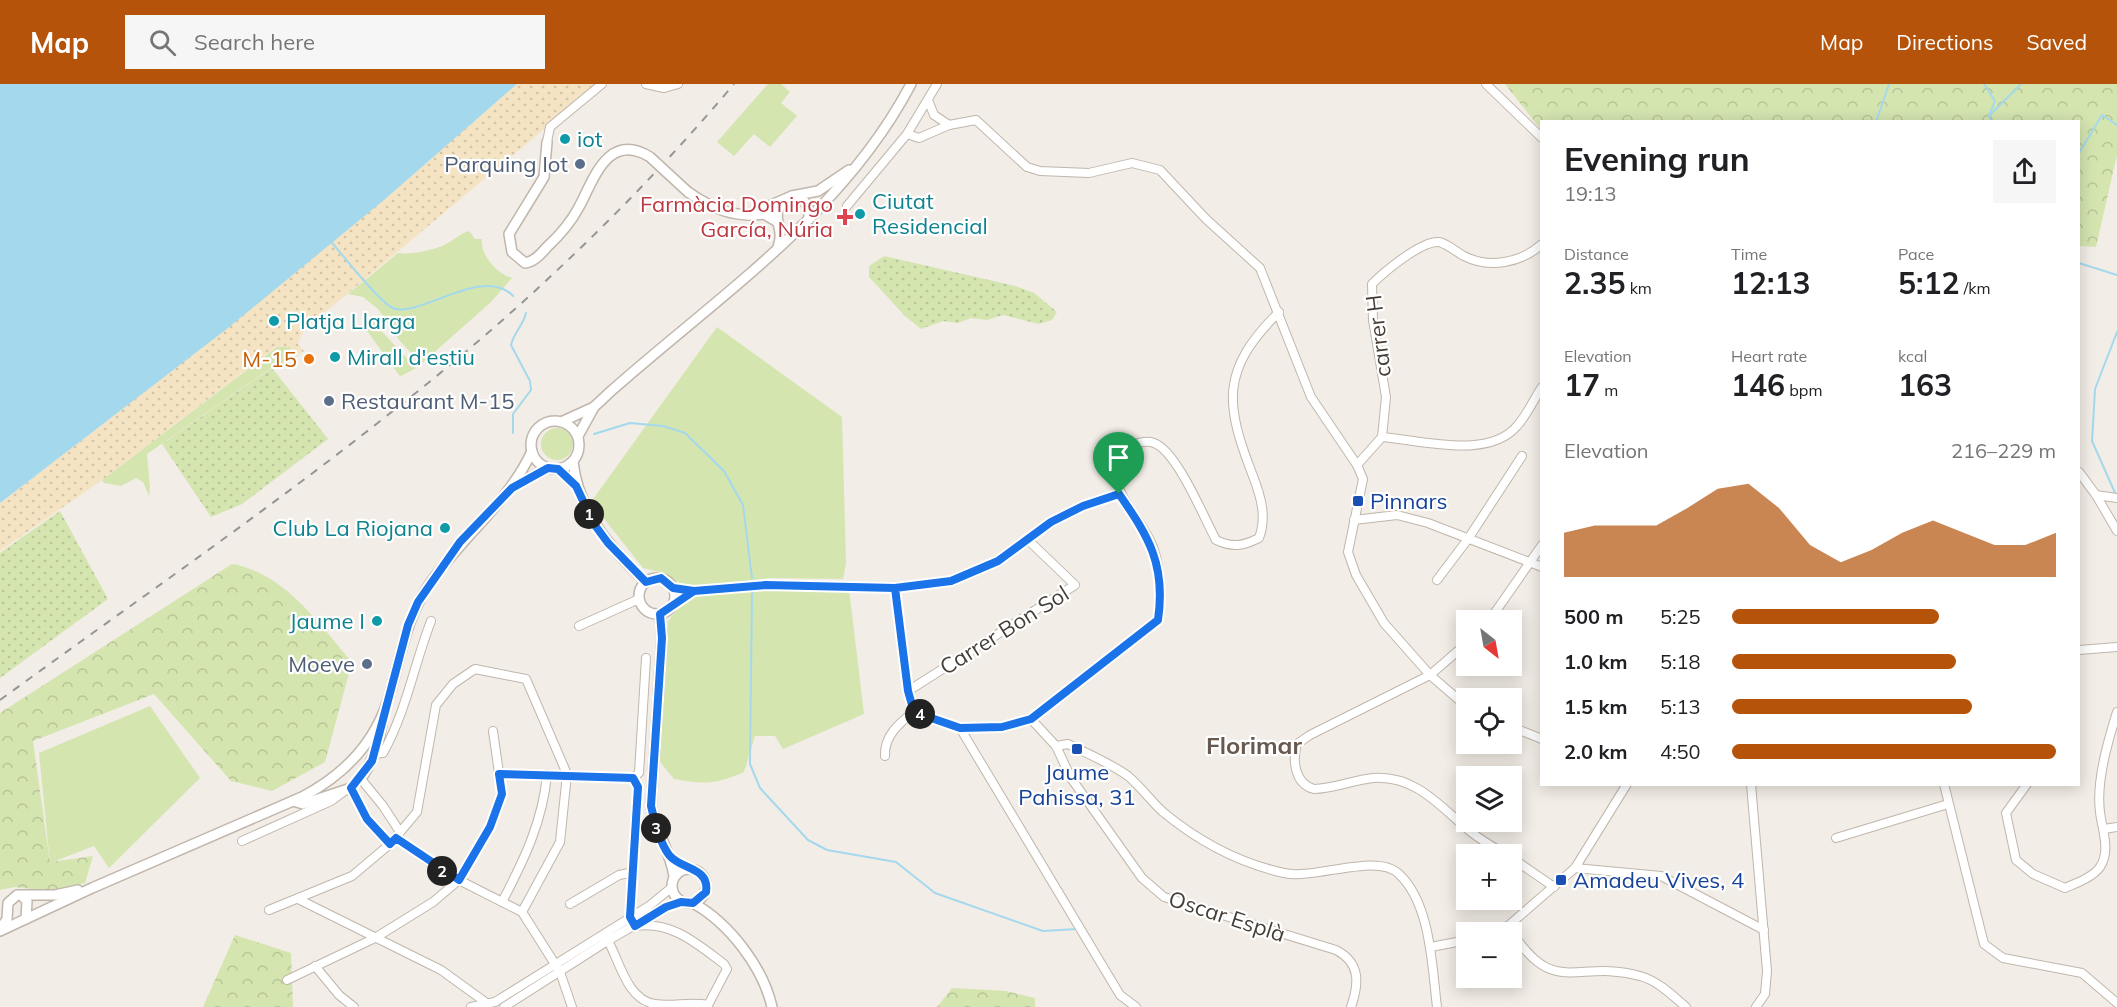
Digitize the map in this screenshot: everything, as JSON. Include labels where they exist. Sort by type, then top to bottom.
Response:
[{"type":"street","points":[[602,84],[550,128],[544,177],[509,234],[512,252],[525,263],[531,262],[541,254],[568,223],[580,206],[591,178],[607,158],[626,150],[643,153],[651,158],[688,192],[724,212],[764,214],[776,221]]},
{"type":"street","points":[[646,84],[664,88],[678,84]]},
{"type":"street","points":[[242,841],[331,801],[361,779],[375,754],[381,736],[383,712],[408,625],[418,602],[460,542],[512,488],[532,451],[532,442],[540,427],[553,422],[561,422],[594,407],[777,249],[809,219],[858,164],[911,84]]},
{"type":"street","points":[[847,206],[907,134],[937,84]]},
{"type":"street","points":[[1486,84],[1540,136]]},
{"type":"street","points":[[928,100],[934,115],[950,125]]},
{"type":"street","points":[[907,134],[919,138],[950,125],[976,120],[1027,167],[1040,171],[1101,172],[1132,163],[1160,170],[1206,219],[1260,268],[1311,397],[1357,465],[1363,479],[1348,552],[1367,599],[1384,623],[1430,675],[1456,697]]},
{"type":"street","points":[[748,215],[792,196],[818,190],[858,164]]},
{"type":"street","points":[[792,196],[801,198],[807,203],[809,219]]},
{"type":"street","points":[[777,249],[782,235],[776,221],[778,207],[792,196]]},
{"type":"street","name":"carrer H","points":[[1382,437],[1386,398],[1373,320],[1372,284],[1386,270],[1432,243],[1447,245],[1476,262],[1492,263],[1518,260],[1540,245]]},
{"type":"street","points":[[914,712],[960,728],[1002,727],[1031,719],[1158,620],[1160,603],[1153,548],[1119,494],[1115,464],[1120,452],[1140,442],[1155,443],[1171,456],[1216,540],[1228,545],[1239,546],[1259,538],[1265,522],[1258,487],[1232,414],[1231,393],[1250,345],[1279,312]]},
{"type":"street","points":[[1357,465],[1382,437],[1468,447],[1494,441],[1516,427],[1540,390]]},
{"type":"street","points":[[578,436],[594,407]]},
{"type":"street","points":[[561,422],[573,429],[578,436],[580,445],[573,462],[576,486],[594,524],[646,582]]},
{"type":"street","points":[[532,451],[540,464],[553,469],[576,486]]},
{"type":"street","points":[[1437,580],[1468,539],[1522,456]]},
{"type":"street","points":[[512,488],[573,462]]},
{"type":"street","points":[[2080,473],[2117,531]]},
{"type":"street","points":[[694,591],[660,614],[649,612],[639,599],[640,589],[646,582],[661,578],[673,588],[694,591],[766,585],[895,588],[951,581],[998,561],[1051,522],[1083,506],[1119,494]]},
{"type":"street","points":[[2096,495],[2114,498]]},
{"type":"street","points":[[1353,520],[1397,515],[1428,523],[1540,566]]},
{"type":"street","name":"Carrer Bon Sol","points":[[908,691],[1075,585],[1028,540]]},
{"type":"street","points":[[1497,610],[1540,548]]},
{"type":"street","points":[[673,588],[674,603]]},
{"type":"street","points":[[895,588],[908,691],[914,712]]},
{"type":"street","points":[[579,627],[639,599]]},
{"type":"street","points":[[660,614],[662,638],[651,806],[655,826],[670,856],[674,876],[671,888],[676,899],[681,902]]},
{"type":"street","points":[[375,754],[383,753],[397,728],[431,621]]},
{"type":"street","points":[[2080,650],[2117,647]]},
{"type":"street","points":[[1456,653],[1430,675],[1297,744],[1294,760],[1298,777],[1305,787],[1314,789],[1374,778],[1402,782],[1432,797],[1473,833],[1490,844]]},
{"type":"street","points":[[499,774],[567,774],[633,778],[639,773],[646,658]]},
{"type":"street","points":[[269,910],[352,876],[398,835],[417,812],[436,705],[453,684],[475,669],[526,679],[567,774],[560,842],[522,912]]},
{"type":"street","points":[[0,930],[293,801],[334,777],[349,763],[363,748],[383,712]]},
{"type":"street","points":[[885,756],[884,745],[898,723],[914,712]]},
{"type":"street","points":[[2026,786],[2006,813],[2016,860],[2033,874],[2065,888],[2086,878],[2100,866],[2106,846],[2100,810],[2106,749],[2117,712]]},
{"type":"street","name":"Oscar Esplà","points":[[1031,719],[1056,746],[1071,778],[1151,888],[1178,904],[1336,950],[1346,955],[1353,964],[1357,977],[1358,988],[1351,1007]]},
{"type":"street","points":[[960,728],[1120,995],[1136,1007]]},
{"type":"street","points":[[287,980],[375,938],[433,902],[459,880],[490,827],[502,794],[493,731]]},
{"type":"street","points":[[1522,732],[1540,738]]},
{"type":"street","points":[[1056,746],[1068,744],[1126,775],[1162,810],[1187,830],[1214,848],[1238,858],[1295,875],[1378,865],[1388,867],[1398,873],[1409,886],[1426,927],[1431,947],[1437,1007]]},
{"type":"street","points":[[502,902],[523,862],[536,829],[544,802],[547,774]]},
{"type":"street","points":[[633,778],[638,787],[630,917],[635,926]]},
{"type":"street","points":[[361,779],[383,806],[398,835],[459,880],[522,912],[560,972],[572,1007]]},
{"type":"street","points":[[1513,922],[1575,868],[1626,786]]},
{"type":"street","points":[[1751,786],[1767,971],[1765,994],[1756,1007]]},
{"type":"street","points":[[1944,786],[1984,944],[2003,958],[2082,973],[2117,1003]]},
{"type":"street","points":[[293,801],[303,804],[351,788]]},
{"type":"street","points":[[351,788],[367,819],[390,844]]},
{"type":"street","points":[[1836,838],[1948,804]]},
{"type":"street","points":[[2104,829],[2117,827]]},
{"type":"street","points":[[670,856],[704,876],[710,912]]},
{"type":"street","points":[[1522,865],[1554,886]]},
{"type":"street","points":[[1575,868],[1661,876],[1764,930]]},
{"type":"street","points":[[674,876],[689,869]]},
{"type":"street","points":[[570,904],[619,875],[634,872]]},
{"type":"street","points":[[0,930],[7,919],[11,898],[55,895],[92,888]]},
{"type":"street","points":[[471,1007],[495,1002],[630,917],[671,888]]},
{"type":"street","points":[[693,903],[706,892]]},
{"type":"street","points":[[22,896],[27,901],[26,919]]},
{"type":"street","points":[[298,899],[441,970],[489,1005]]},
{"type":"street","points":[[504,1007],[609,940],[666,907],[681,902],[693,903],[710,912],[750,958],[764,982],[772,1007]]},
{"type":"street","points":[[8,907],[26,919]]},
{"type":"street","points":[[604,933],[634,992],[647,1002],[656,1005],[696,1002],[707,1006],[727,969],[724,964],[681,933],[655,926],[635,926]]},
{"type":"street","points":[[1431,947],[1456,942]]},
{"type":"street","points":[[1522,948],[1541,965],[1571,974],[1617,972],[1642,976],[1655,982],[1686,1007]]},
{"type":"street","points":[[315,966],[339,995],[354,1007]]},
{"type":"green space","points":[[768,84],[781,84],[790,92],[781,103],[797,116],[770,147],[754,134],[734,156],[717,142]]},
{"type":"green space","points":[[1505,84],[2117,84],[2117,155],[2096,247],[2080,246],[2080,120],[1540,120],[1540,128]]},
{"type":"green space","points":[[469,231],[475,239],[482,239],[484,251],[495,268],[512,278],[491,302],[421,364],[400,341],[378,309],[363,297],[348,294],[398,253],[416,253],[437,248]]},
{"type":"green space","points":[[884,256],[1015,286],[1034,293],[1057,312],[1052,320],[1039,324],[1003,315],[987,320],[971,318],[958,323],[943,321],[921,329],[905,316],[869,277],[869,266]]},
{"type":"green space","points":[[373,322],[416,368],[399,375],[365,328]]},
{"type":"green space","points":[[717,327],[842,417],[846,563],[843,579],[770,578],[698,586],[682,585],[664,573],[643,568],[591,502]]},
{"type":"green space","points":[[277,347],[290,347],[296,357],[282,365],[274,366],[147,454],[149,496],[143,482],[136,478],[121,486],[104,483],[102,480]]},
{"type":"green space","points":[[272,368],[328,439],[242,504],[211,517],[162,444]]},
{"type":"green space","points":[[557,428],[568,433],[573,444],[568,455],[557,460],[546,455],[541,444],[546,433]]},
{"type":"green space","points":[[60,511],[108,599],[0,678],[0,553]]},
{"type":"green space","points":[[232,564],[251,569],[285,589],[314,617],[352,662],[325,762],[272,791],[231,781],[154,694],[33,741],[50,862],[93,856],[85,883],[50,891],[15,887],[0,890],[0,713]]},
{"type":"green space","points":[[767,589],[849,589],[864,714],[783,749],[775,736],[755,736],[744,772],[734,776],[709,782],[674,779],[656,757],[668,622],[678,609],[691,599],[721,592]]},
{"type":"green space","points":[[150,706],[200,778],[109,868],[94,846],[50,863],[39,753]]},
{"type":"green space","points":[[235,935],[291,953],[293,1007],[203,1007]]},
{"type":"green space","points":[[952,988],[1006,991],[1035,998],[1035,1007],[937,1007]]},
{"type":"sand","name":"Platja Llarga","points":[[517,84],[598,84],[314,320],[306,328],[298,344],[304,351],[296,357],[290,347],[276,347],[102,480],[0,551],[0,503],[262,298]]},
{"type":"water","points":[[0,84],[517,84],[384,200],[228,328],[0,503]]},
{"type":"waterway","points":[[1877,120],[1889,84]]},
{"type":"waterway","points":[[1984,84],[1995,101],[1989,116],[1990,120]]},
{"type":"waterway","points":[[1989,116],[2021,84]]},
{"type":"waterway","points":[[2080,151],[2102,115],[2117,125]]},
{"type":"waterway","points":[[332,243],[371,288],[393,308],[404,309],[418,306],[452,294],[486,286],[501,288],[513,296]]},
{"type":"waterway","points":[[2080,263],[2117,275]]},
{"type":"waterway","points":[[513,433],[513,414],[531,390],[530,381],[511,345],[526,313]]},
{"type":"waterway","points":[[2116,495],[2092,441],[2095,389],[2117,332]]},
{"type":"waterway","points":[[594,434],[630,423],[663,426],[685,433],[724,471],[743,505],[752,578]]},
{"type":"waterway","points":[[752,592],[750,764],[760,788],[808,840],[827,850],[896,862],[935,893],[1043,931],[1077,929]]},
{"type":"railway","points":[[0,700],[293,488],[436,377],[526,299],[613,216],[655,173],[734,84]]},
{"type":"place","name":"iot","points":[[565,139]]},
{"type":"place","name":"Parquing Iot","points":[[580,164]]},
{"type":"place","name":"Ciutat Residencial","points":[[860,214]]},
{"type":"place","name":"Farmàcia Domingo García, Núria","points":[[845,217]]},
{"type":"place","name":"Platja Llarga","points":[[274,321]]},
{"type":"place","name":"Mirall d'estiu","points":[[335,357]]},
{"type":"place","name":"M-15","points":[[309,359]]},
{"type":"place","name":"Restaurant M-15","points":[[329,401]]},
{"type":"place","name":"Pinnars","points":[[1358,501]]},
{"type":"place","name":"Club La Riojana","points":[[445,528]]},
{"type":"place","name":"Jaume I","points":[[377,621]]},
{"type":"place","name":"Moeve","points":[[367,664]]},
{"type":"place","name":"Jaume Pahissa, 31","points":[[1077,749]]},
{"type":"place","name":"Amadeu Vives, 4","points":[[1561,880]]},
{"type":"district","name":"Florimar","points":[[1254,745]]},
{"type":"route","points":[[1119,494],[1083,506],[1051,522],[998,561],[951,581],[895,588],[766,585],[694,591],[673,588],[661,578],[650,579],[646,582],[608,543],[594,524],[576,486],[558,469],[548,468],[512,488],[482,518],[437,572],[418,602],[408,625],[383,712],[381,736],[372,761],[361,779],[351,788],[367,819],[390,844],[396,838],[459,880],[490,827],[502,794],[499,774],[567,774],[633,778],[638,787],[630,913],[635,926],[666,907],[681,902],[687,904],[699,901],[706,892],[704,876],[670,856],[655,826],[651,806],[662,638],[660,614],[694,591],[766,585],[831,586],[895,588],[908,691],[914,712],[960,728],[1002,727],[1031,719],[1158,620],[1160,603],[1157,561],[1153,548],[1119,494]]}]
